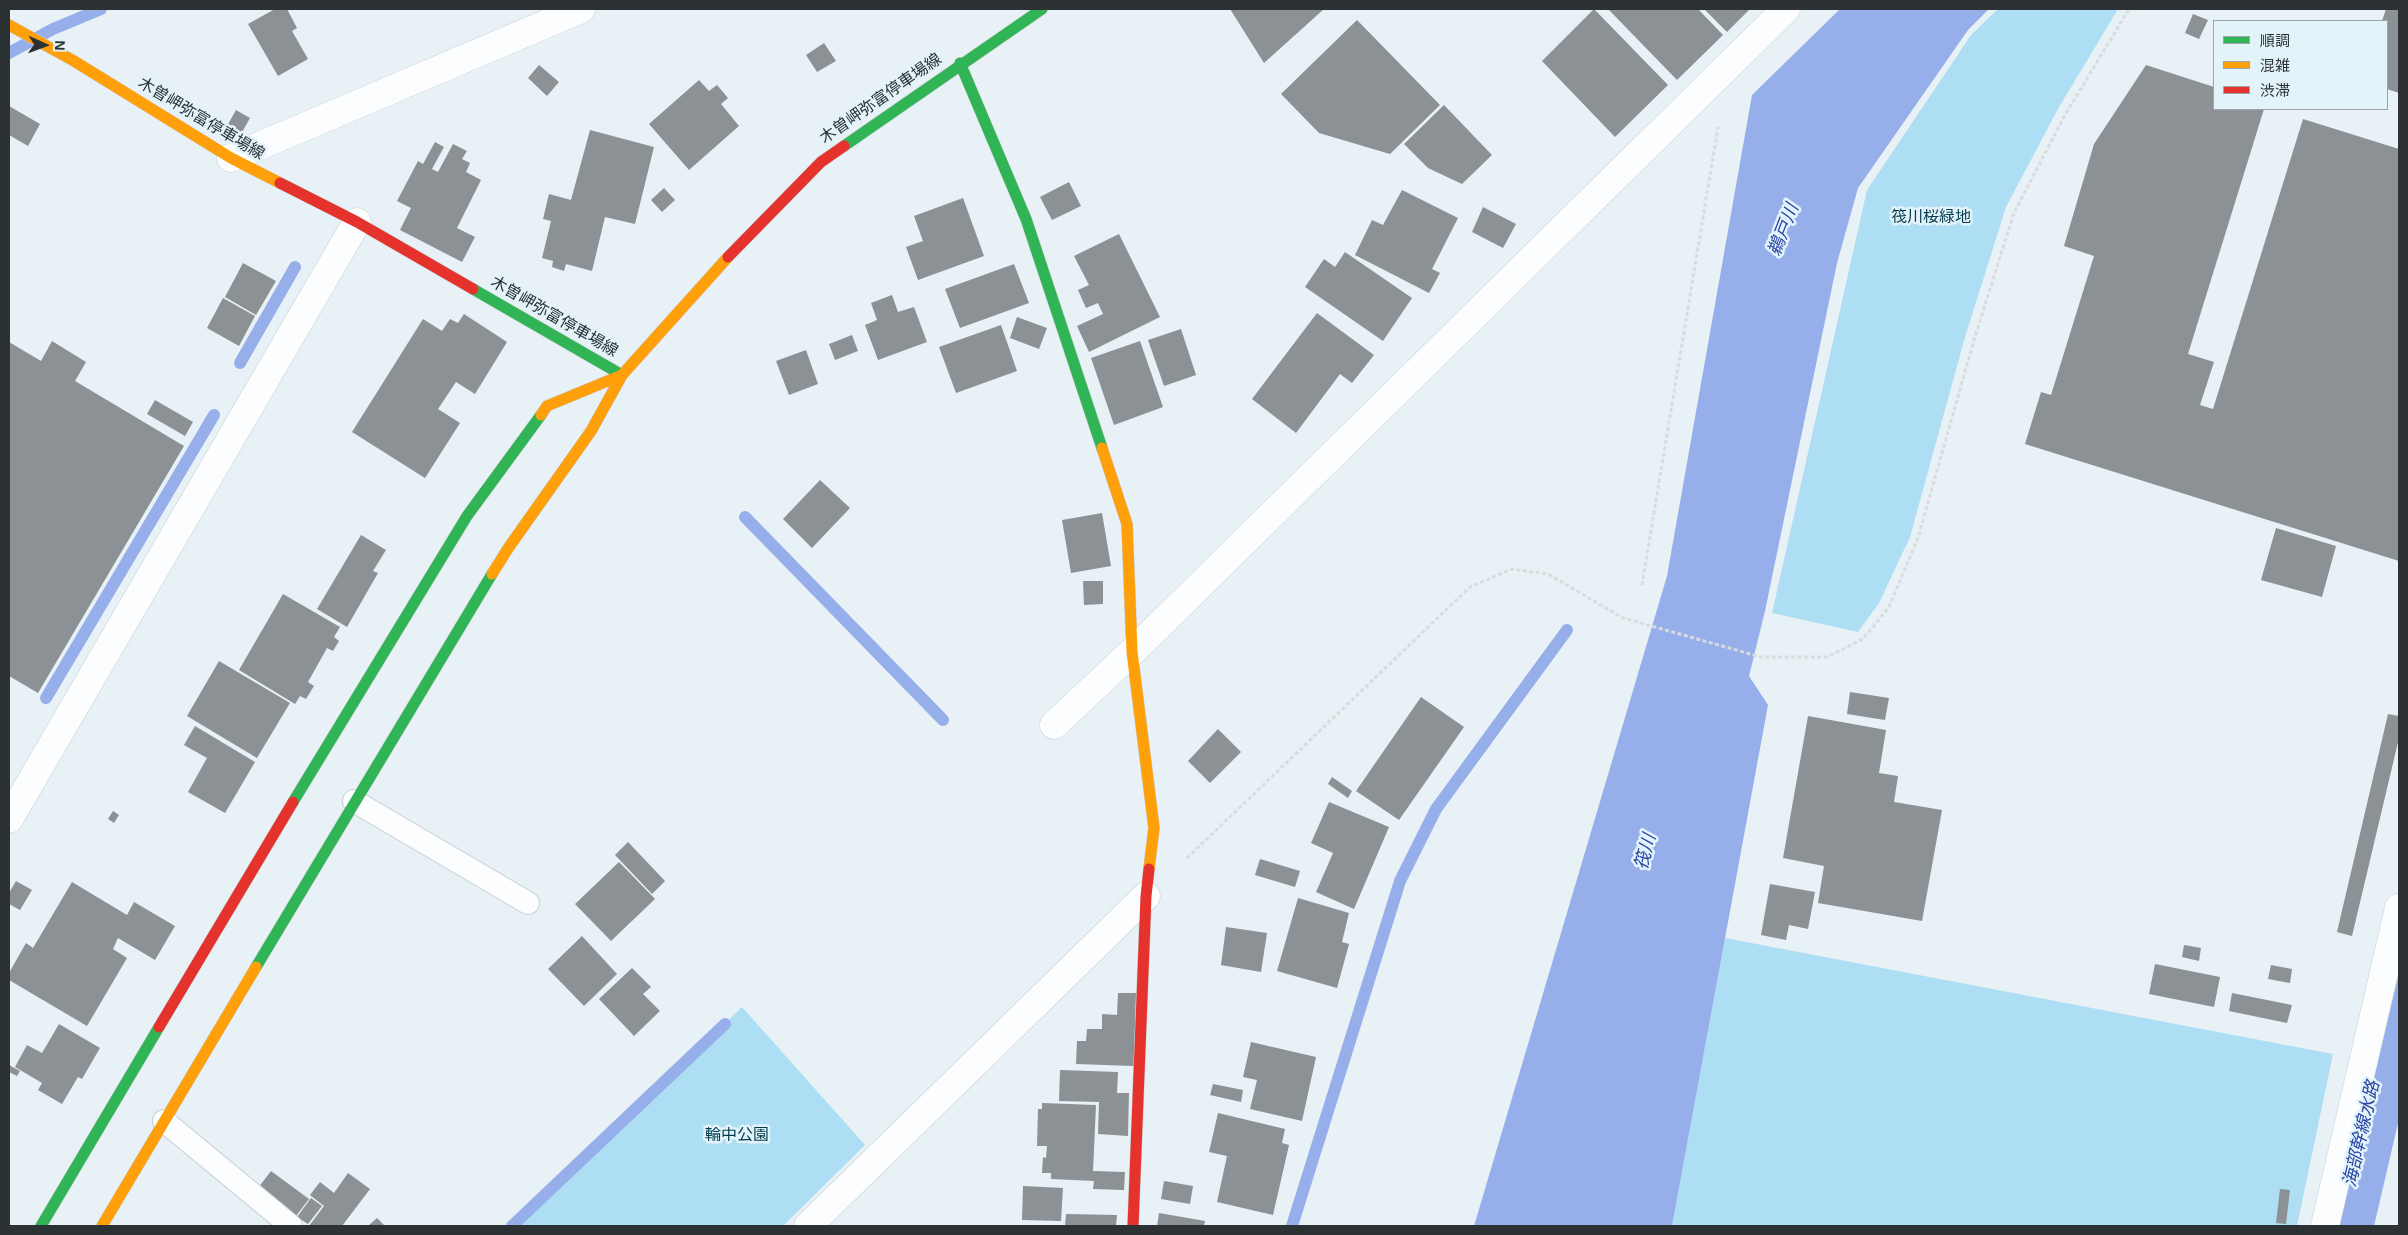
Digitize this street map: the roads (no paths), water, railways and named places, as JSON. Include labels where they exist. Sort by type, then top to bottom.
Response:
[{"type":"street","points":[[231,158],[581,9]]},
{"type":"street","name":"木曽岬弥富停車場線","points":[[9,25],[74,61],[231,158],[357,222],[622,375],[711,274],[821,162],[960,63],[1042,9]]},
{"type":"street","points":[[1054,725],[1132,652],[1786,9]]},
{"type":"street","points":[[960,63],[1026,219],[1127,524],[1132,652],[1154,828],[1146,896],[1134,1226]]},
{"type":"street","points":[[9,819],[357,222]]},
{"type":"street","points":[[102,1226],[354,801],[509,547],[591,432],[622,375]]},
{"type":"street","points":[[41,1226],[333,735],[467,516],[547,406],[622,375]]},
{"type":"street","points":[[808,1226],[1146,896]]},
{"type":"street","points":[[2325,1226],[2399,908]]},
{"type":"lane","points":[[354,801],[528,903]]},
{"type":"lane","points":[[164,1121],[291,1226]]},
{"type":"water","points":[[1840,9],[1989,9],[1968,30],[1858,188],[1837,263],[1765,611],[1749,676],[1768,705],[1672,1226],[1474,1226],[1667,576],[1752,95]]},
{"type":"water","name":"海部幹線水路","points":[[2399,972],[2399,1119],[2374,1226],[2339,1226]]},
{"type":"waterway","points":[[9,53],[53,29],[101,9]]},
{"type":"waterway","points":[[240,363],[295,267]]},
{"type":"waterway","points":[[46,698],[214,415]]},
{"type":"waterway","points":[[745,517],[943,720]]},
{"type":"waterway","points":[[1292,1226],[1400,881],[1436,809],[1567,630]]},
{"type":"waterway","points":[[512,1226],[725,1024]]},
{"type":"park label","name":"筏川桜緑地","points":[[1931,218]]},
{"type":"park label","name":"輪中公園","points":[[737,1136]]},
{"type":"water label","name":"鵜戸川","points":[[1784,230]]},
{"type":"water label","name":"筏川","points":[[1646,852]]}]
